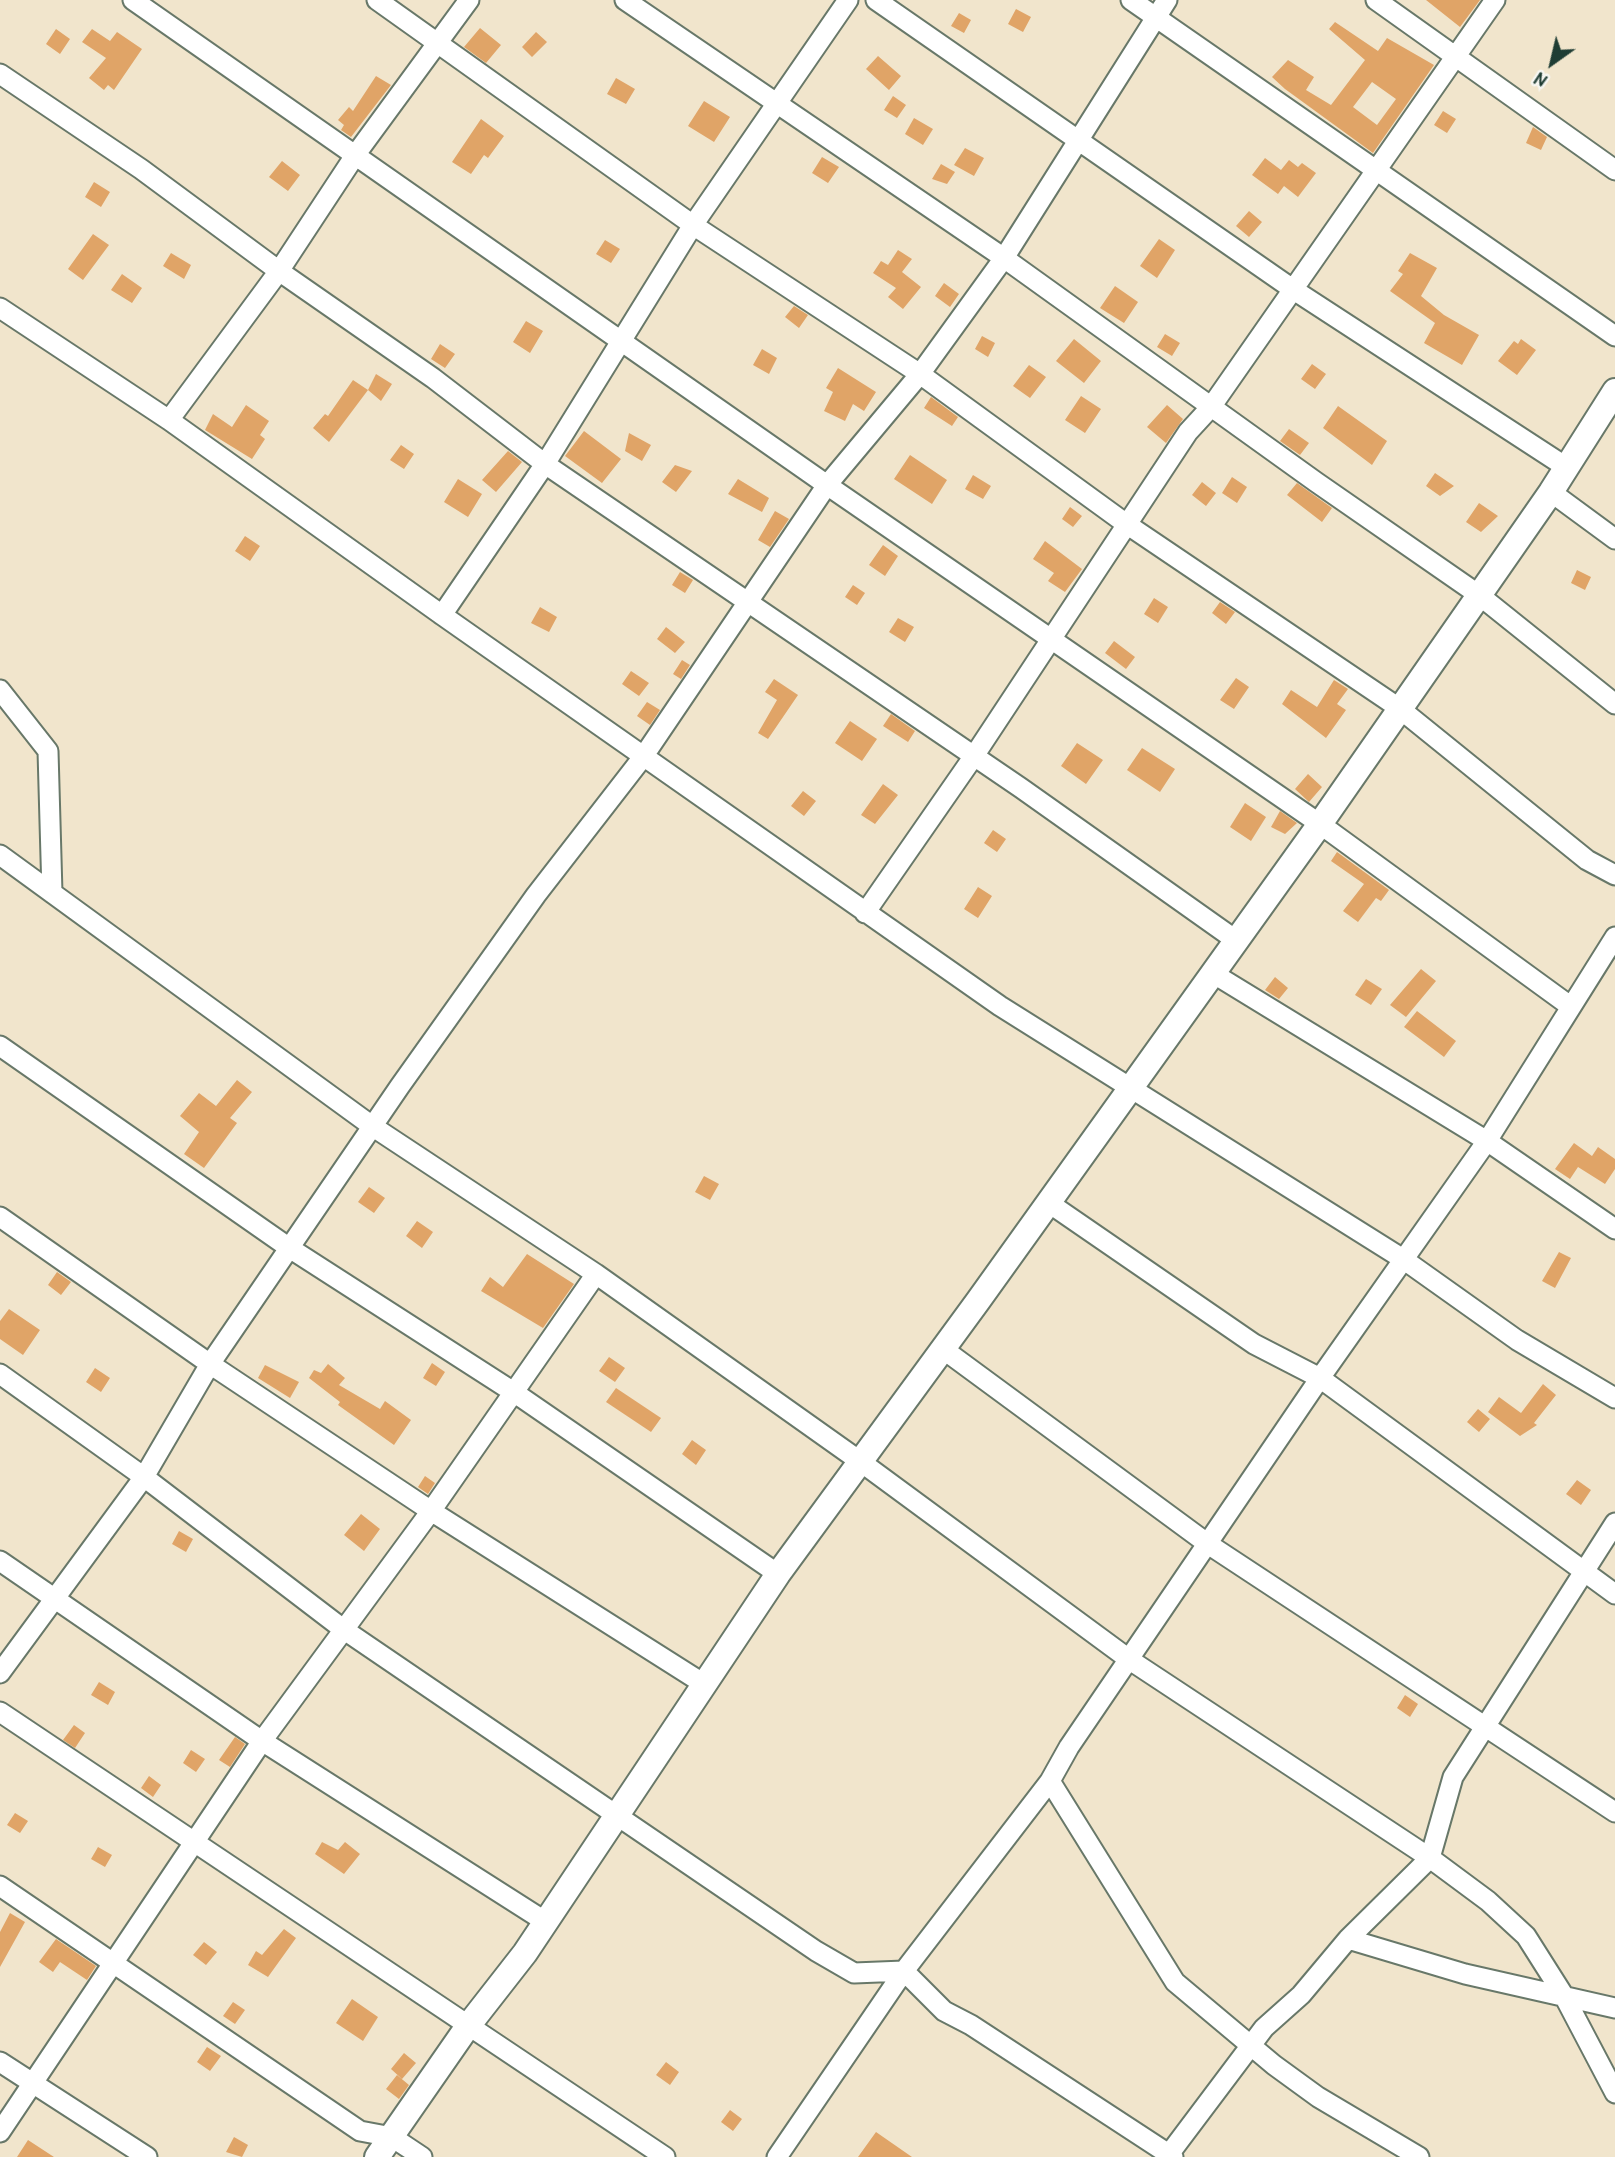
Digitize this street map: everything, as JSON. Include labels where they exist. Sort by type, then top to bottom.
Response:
[{"type":"street","points":[[133,0],[827,485],[1320,824],[1570,1006]]},
{"type":"street","points":[[377,0],[693,225],[920,374],[1125,523],[1399,708],[1587,860],[1615,875]]},
{"type":"street","points":[[169,420],[279,271],[356,154],[469,0]]},
{"type":"street","points":[[625,0],[1004,258],[1479,595],[1615,704]]},
{"type":"street","points":[[442,615],[545,464],[693,225],[779,105],[848,0]]},
{"type":"street","points":[[876,0],[1294,290],[1566,467]]},
{"type":"street","points":[[1130,0],[1615,336]]},
{"type":"street","points":[[0,1673],[144,1477],[210,1364],[372,1126],[536,895],[643,757],[827,485],[920,374],[1004,258],[1167,0]]},
{"type":"street","points":[[1376,0],[1457,55],[1615,170]]},
{"type":"street","points":[[865,913],[974,756],[1125,523],[1188,432],[1211,407],[1294,290],[1495,0]]},
{"type":"street","points":[[0,74],[141,169],[279,271],[433,378],[545,464],[974,756],[1237,941]]},
{"type":"street","points":[[0,308],[169,420],[643,757],[1000,1006],[1403,1259],[1517,1340],[1615,1398]]},
{"type":"street","points":[[377,2157],[468,2026],[546,1922],[778,1574],[1049,1203],[1320,824],[1550,492],[1615,391]]},
{"type":"street","points":[[1550,492],[1615,539]]},
{"type":"street","points":[[0,691],[48,751],[52,893]]},
{"type":"street","points":[[0,855],[372,1126],[596,1274],[861,1462],[1130,1660],[1430,1858],[1488,1901],[1526,1936],[1564,1996],[1615,2093]]},
{"type":"street","points":[[777,2157],[904,1971],[1050,1781],[1069,1747],[1403,1259],[1487,1141],[1615,937]]},
{"type":"street","points":[[1214,974],[1487,1141],[1615,1229]]},
{"type":"street","points":[[0,1046],[288,1247],[515,1393],[778,1574]]},
{"type":"street","points":[[1049,1203],[1254,1344],[1321,1378],[1615,1594]]},
{"type":"street","points":[[0,1217],[210,1364],[431,1511],[704,1684]]},
{"type":"street","points":[[0,2132],[262,1741],[431,1511],[596,1274]]},
{"type":"street","points":[[943,1349],[1208,1544],[1615,1812]]},
{"type":"street","points":[[0,1374],[144,1477],[343,1629],[816,1951],[854,1973],[904,1971],[944,2011],[971,2025],[1170,2156],[1251,2044],[1301,1995],[1348,1939],[1430,1858],[1453,1777],[1487,1729],[1615,1523]]},
{"type":"street","points":[[0,1561],[53,1600],[262,1741],[546,1922]]},
{"type":"street","points":[[0,1712],[665,2157]]},
{"type":"street","points":[[1050,1781],[1175,1982],[1318,2097],[1419,2157]]},
{"type":"street","points":[[0,1886],[360,2131],[392,2137],[422,2157]]},
{"type":"street","points":[[1348,1939],[1465,1974],[1615,2008]]},
{"type":"street","points":[[0,2062],[147,2157]]},
{"type":"building","points":[[1426,0],[1480,0],[1460,27]]},
{"type":"building","points":[[1016,9],[1031,17],[1023,32],[1008,24]]},
{"type":"building","points":[[959,13],[971,20],[964,33],[951,26]]},
{"type":"building","points":[[1335,22],[1378,51],[1387,38],[1434,65],[1373,153],[1272,77],[1288,60],[1314,77],[1306,90],[1331,105],[1365,60],[1329,29]],"holes":[[[1372,82],[1396,99],[1377,125],[1353,107]]]},
{"type":"building","points":[[480,28],[501,45],[486,63],[464,47]]},
{"type":"building","points":[[56,29],[70,39],[60,54],[46,44]]},
{"type":"building","points":[[92,29],[110,41],[117,32],[142,49],[114,90],[108,85],[104,90],[89,78],[106,58],[82,42]]},
{"type":"building","points":[[536,32],[547,42],[532,57],[522,47]]},
{"type":"building","points":[[878,56],[901,76],[889,90],[866,69]]},
{"type":"building","points":[[376,76],[391,85],[351,137],[341,130],[344,125],[338,120],[349,107],[353,111]]},
{"type":"building","points":[[616,78],[635,89],[626,104],[607,94]]},
{"type":"building","points":[[893,96],[906,105],[897,118],[884,110]]},
{"type":"building","points":[[704,101],[730,117],[714,142],[688,126]]},
{"type":"building","points":[[1443,111],[1456,119],[1447,133],[1434,125]]},
{"type":"building","points":[[914,118],[933,129],[923,145],[905,134]]},
{"type":"building","points":[[481,119],[504,136],[488,158],[484,155],[471,174],[452,162]]},
{"type":"building","points":[[1533,127],[1547,137],[1541,150],[1526,143]]},
{"type":"building","points":[[965,148],[984,158],[974,176],[954,165]]},
{"type":"building","points":[[822,157],[839,167],[828,183],[812,173]]},
{"type":"building","points":[[1265,158],[1281,170],[1289,160],[1298,167],[1302,163],[1316,173],[1298,197],[1284,186],[1278,194],[1252,175]]},
{"type":"building","points":[[282,161],[300,175],[288,191],[269,177]]},
{"type":"building","points":[[941,164],[955,172],[947,184],[932,179]]},
{"type":"building","points":[[94,182],[110,192],[101,207],[85,197]]},
{"type":"building","points":[[1249,211],[1262,222],[1249,237],[1236,226]]},
{"type":"building","points":[[93,234],[109,245],[83,280],[68,269]]},
{"type":"building","points":[[1159,239],[1175,250],[1157,278],[1140,266]]},
{"type":"building","points":[[605,240],[620,249],[611,263],[596,254]]},
{"type":"building","points":[[898,250],[912,259],[902,272],[921,287],[903,309],[888,297],[896,288],[873,273],[881,261],[888,265]]},
{"type":"building","points":[[171,253],[191,265],[184,279],[163,266]]},
{"type":"building","points":[[1410,253],[1437,268],[1421,296],[1444,315],[1479,335],[1462,365],[1424,343],[1435,323],[1390,291],[1403,274],[1398,271]]},
{"type":"building","points":[[122,274],[142,288],[132,303],[111,290]]},
{"type":"building","points":[[944,283],[959,294],[950,307],[935,296]]},
{"type":"building","points":[[1115,286],[1138,302],[1124,323],[1100,308]]},
{"type":"building","points":[[794,306],[808,315],[799,328],[785,317]]},
{"type":"building","points":[[526,321],[543,331],[530,353],[513,342]]},
{"type":"building","points":[[1165,334],[1180,343],[1172,356],[1157,347]]},
{"type":"building","points":[[982,336],[995,343],[988,357],[975,349]]},
{"type":"building","points":[[1074,339],[1101,361],[1084,383],[1056,361]]},
{"type":"building","points":[[1521,339],[1536,350],[1517,375],[1498,361],[1514,341],[1518,344]]},
{"type":"building","points":[[440,344],[455,354],[445,368],[431,359]]},
{"type":"building","points":[[762,349],[777,358],[769,374],[753,365]]},
{"type":"building","points":[[1312,364],[1326,374],[1315,389],[1301,379]]},
{"type":"building","points":[[1029,365],[1046,377],[1030,398],[1013,386]]},
{"type":"building","points":[[838,368],[876,392],[864,411],[853,404],[845,421],[824,411],[833,392],[826,388]]},
{"type":"building","points":[[376,374],[392,384],[381,401],[368,390]]},
{"type":"building","points":[[353,380],[368,390],[329,442],[313,428],[325,414],[328,416]]},
{"type":"building","points":[[1081,396],[1101,409],[1085,433],[1065,420]]},
{"type":"building","points":[[931,397],[958,417],[952,426],[924,408]]},
{"type":"building","points":[[246,405],[269,421],[260,435],[265,439],[252,459],[205,430],[213,414],[232,427]]},
{"type":"building","points":[[1167,405],[1183,419],[1166,443],[1147,427]]},
{"type":"building","points":[[1338,406],[1387,441],[1372,465],[1323,428]]},
{"type":"building","points":[[1289,429],[1309,443],[1300,455],[1280,441]]},
{"type":"building","points":[[584,431],[621,459],[602,483],[565,456]]},
{"type":"building","points":[[629,433],[651,445],[642,461],[625,451]]},
{"type":"building","points":[[401,445],[414,454],[404,469],[390,460]]},
{"type":"building","points":[[508,451],[522,462],[496,492],[482,480]]},
{"type":"building","points":[[910,455],[947,480],[932,504],[894,479]]},
{"type":"building","points":[[675,465],[692,471],[676,492],[662,482]]},
{"type":"building","points":[[1435,473],[1454,486],[1440,496],[1426,486]]},
{"type":"building","points":[[973,475],[991,486],[983,499],[965,489]]},
{"type":"building","points":[[1232,477],[1247,487],[1237,503],[1222,493]]},
{"type":"building","points":[[458,479],[482,494],[468,517],[444,502]]},
{"type":"building","points":[[738,479],[769,498],[762,512],[728,494]]},
{"type":"building","points":[[1202,482],[1216,493],[1206,506],[1192,495]]},
{"type":"building","points":[[1297,483],[1332,508],[1322,522],[1287,495]]},
{"type":"building","points":[[1479,503],[1498,516],[1481,532],[1466,522]]},
{"type":"building","points":[[1070,507],[1082,516],[1073,527],[1062,519]]},
{"type":"building","points":[[775,511],[789,519],[770,547],[758,540]]},
{"type":"building","points":[[245,536],[260,546],[250,561],[235,551]]},
{"type":"building","points":[[1045,541],[1082,569],[1065,592],[1048,581],[1054,573],[1033,559]]},
{"type":"building","points":[[883,545],[898,556],[885,576],[869,565]]},
{"type":"building","points":[[1577,570],[1591,577],[1585,590],[1571,583]]},
{"type":"building","points":[[680,572],[693,580],[685,593],[672,585]]},
{"type":"building","points":[[853,585],[865,593],[857,605],[845,597]]},
{"type":"building","points":[[1154,598],[1168,607],[1158,623],[1144,614]]},
{"type":"building","points":[[1220,602],[1235,612],[1226,624],[1212,613]]},
{"type":"building","points":[[540,607],[557,617],[549,632],[531,623]]},
{"type":"building","points":[[898,618],[914,627],[905,642],[889,632]]},
{"type":"building","points":[[666,627],[685,642],[675,653],[657,639]]},
{"type":"building","points":[[1114,641],[1135,657],[1126,669],[1105,653]]},
{"type":"building","points":[[682,660],[690,665],[681,679],[673,674]]},
{"type":"building","points":[[631,671],[649,683],[639,696],[622,684]]},
{"type":"building","points":[[1236,678],[1249,687],[1234,709],[1220,700]]},
{"type":"building","points":[[774,679],[798,695],[768,739],[758,733],[777,700],[765,692]]},
{"type":"building","points":[[1334,680],[1348,689],[1337,704],[1346,710],[1326,738],[1282,704],[1291,690],[1317,707]]},
{"type":"building","points":[[647,702],[660,710],[650,725],[637,716]]},
{"type":"building","points":[[891,714],[915,731],[908,742],[883,726]]},
{"type":"building","points":[[850,721],[877,739],[862,761],[835,743]]},
{"type":"building","points":[[1077,743],[1103,760],[1086,784],[1061,766]]},
{"type":"building","points":[[1142,748],[1175,769],[1160,792],[1127,770]]},
{"type":"building","points":[[1308,774],[1322,787],[1309,802],[1295,789]]},
{"type":"building","points":[[883,784],[898,795],[875,824],[861,815]]},
{"type":"building","points":[[803,791],[816,801],[804,816],[791,806]]},
{"type":"building","points":[[1245,803],[1266,817],[1251,841],[1230,827]]},
{"type":"building","points":[[1280,811],[1297,823],[1285,834],[1271,827]]},
{"type":"building","points":[[993,830],[1006,839],[997,852],[984,843]]},
{"type":"building","points":[[1337,852],[1389,890],[1381,901],[1376,898],[1358,922],[1343,911],[1364,884],[1331,861]]},
{"type":"building","points":[[978,887],[992,896],[978,918],[964,909]]},
{"type":"building","points":[[1421,969],[1436,981],[1406,1017],[1390,1005]]},
{"type":"building","points":[[1275,977],[1288,988],[1279,999],[1265,990]]},
{"type":"building","points":[[1366,979],[1382,989],[1371,1005],[1355,995]]},
{"type":"building","points":[[1417,1011],[1456,1041],[1444,1057],[1404,1027]]},
{"type":"building","points":[[237,1080],[252,1092],[230,1118],[237,1123],[204,1168],[184,1154],[199,1132],[180,1116],[199,1093],[216,1106]]},
{"type":"building","points":[[1574,1143],[1592,1156],[1598,1147],[1615,1159],[1615,1169],[1605,1184],[1578,1167],[1570,1179],[1555,1169]]},
{"type":"building","points":[[704,1176],[719,1184],[710,1200],[695,1192]]},
{"type":"building","points":[[369,1187],[385,1198],[374,1213],[358,1202]]},
{"type":"building","points":[[417,1221],[433,1232],[422,1248],[406,1236]]},
{"type":"building","points":[[1559,1252],[1571,1258],[1555,1288],[1542,1281]]},
{"type":"building","points":[[527,1254],[574,1284],[543,1328],[481,1291],[490,1277],[503,1287]]},
{"type":"building","points":[[57,1272],[71,1282],[61,1295],[48,1285]]},
{"type":"building","points":[[9,1309],[40,1330],[23,1355],[0,1339],[0,1321]]},
{"type":"building","points":[[609,1357],[625,1368],[615,1382],[599,1371]]},
{"type":"building","points":[[432,1363],[445,1372],[436,1386],[423,1378]]},
{"type":"building","points":[[328,1364],[345,1378],[339,1385],[380,1409],[385,1401],[411,1420],[394,1445],[338,1405],[340,1402],[309,1378],[314,1370],[321,1373]]},
{"type":"building","points":[[265,1365],[299,1382],[290,1398],[258,1378]]},
{"type":"building","points":[[95,1368],[110,1378],[101,1392],[86,1382]]},
{"type":"building","points":[[1543,1384],[1556,1395],[1534,1423],[1537,1425],[1520,1436],[1488,1412],[1499,1397],[1521,1413]]},
{"type":"building","points":[[616,1388],[661,1418],[651,1432],[606,1402]]},
{"type":"building","points":[[1478,1409],[1490,1419],[1479,1432],[1467,1422]]},
{"type":"building","points":[[692,1440],[706,1450],[696,1465],[682,1454]]},
{"type":"building","points":[[425,1476],[435,1483],[428,1494],[418,1487]]},
{"type":"building","points":[[1577,1480],[1591,1490],[1581,1505],[1566,1494]]},
{"type":"building","points":[[361,1514],[380,1529],[364,1551],[344,1535]]},
{"type":"building","points":[[179,1531],[193,1539],[186,1552],[172,1544]]},
{"type":"building","points":[[99,1682],[115,1692],[108,1705],[91,1695]]},
{"type":"building","points":[[1405,1695],[1418,1704],[1410,1717],[1397,1708]]},
{"type":"building","points":[[74,1725],[85,1733],[75,1748],[63,1740]]},
{"type":"building","points":[[235,1737],[245,1744],[230,1767],[219,1760]]},
{"type":"building","points":[[191,1750],[205,1759],[196,1772],[183,1763]]},
{"type":"building","points":[[149,1776],[161,1785],[153,1797],[141,1788]]},
{"type":"building","points":[[15,1813],[28,1821],[20,1833],[7,1825]]},
{"type":"building","points":[[322,1842],[338,1850],[345,1842],[360,1854],[344,1874],[315,1854]]},
{"type":"building","points":[[98,1847],[112,1855],[105,1867],[91,1859]]},
{"type":"building","points":[[10,1913],[25,1922],[0,1967],[0,1932]]},
{"type":"building","points":[[284,1929],[296,1938],[268,1977],[248,1965],[256,1951],[262,1955]]},
{"type":"building","points":[[56,1939],[96,1966],[87,1980],[60,1962],[53,1972],[39,1962]]},
{"type":"building","points":[[204,1942],[217,1952],[206,1965],[193,1955]]},
{"type":"building","points":[[352,1999],[378,2017],[363,2041],[336,2023]]},
{"type":"building","points":[[233,2002],[245,2010],[235,2024],[223,2016]]},
{"type":"building","points":[[207,2047],[221,2056],[210,2071],[197,2062]]},
{"type":"building","points":[[404,2053],[416,2063],[402,2079],[391,2069]]},
{"type":"building","points":[[666,2062],[679,2072],[670,2085],[656,2075]]},
{"type":"building","points":[[397,2075],[409,2085],[399,2099],[386,2089]]},
{"type":"building","points":[[730,2110],[742,2119],[733,2131],[721,2122]]},
{"type":"building","points":[[876,2132],[912,2157],[858,2157]]},
{"type":"building","points":[[234,2137],[248,2145],[242,2157],[226,2152]]},
{"type":"building","points":[[28,2140],[54,2157],[17,2157]]}]
